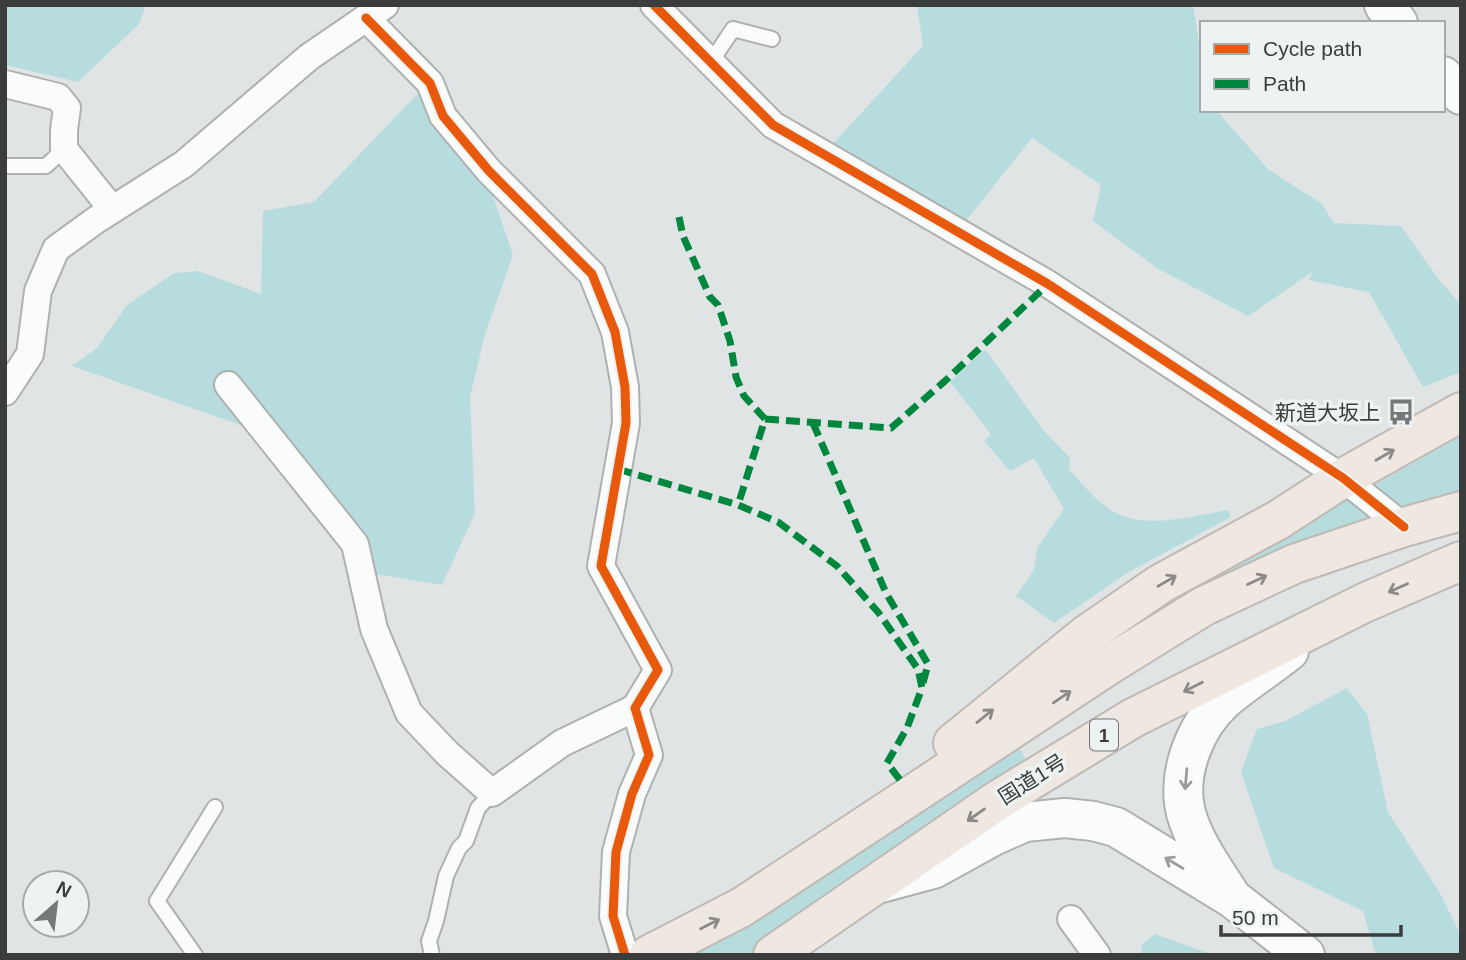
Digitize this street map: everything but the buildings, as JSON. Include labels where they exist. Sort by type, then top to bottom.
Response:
[{"type":"highway","points":[[821,856],[972,726],[1086,635],[1160,584],[1278,520],[1343,478],[1461,412]]},
{"type":"highway","points":[[649,955],[743,907],[1112,663],[1204,606],[1294,564],[1461,511]]},
{"type":"highway","name":"国道1号","points":[[773,955],[998,800],[1133,718],[1323,623],[1461,561]]},
{"type":"street","points":[[654,5],[773,125],[1048,284],[1343,478],[1404,527]]},
{"type":"street","points":[[1384,5],[1396,21]]},
{"type":"street","points":[[5,392],[30,354],[38,291],[56,249],[112,209],[184,164],[309,57],[376,11],[430,83],[443,116],[489,171],[592,274],[615,332],[625,387],[626,423],[601,566],[658,670],[635,708],[562,743],[492,793],[447,753],[409,713],[374,629],[355,544],[228,385]]},
{"type":"street","points":[[1445,78],[1461,95]]},
{"type":"street","points":[[5,84],[58,97],[67,108],[64,149],[112,209]]},
{"type":"street","points":[[1243,906],[1206,858],[1185,811],[1189,755],[1203,727],[1223,702],[1323,623]]},
{"type":"street","points":[[625,955],[613,916],[616,852],[632,794],[649,755],[635,708]]},
{"type":"street","points":[[877,884],[933,869],[1025,822],[1065,818],[1116,827],[1243,906],[1305,955]]},
{"type":"street","points":[[1072,919],[1097,955]]},
{"type":"lane","points":[[711,62],[733,29],[772,38]]},
{"type":"lane","points":[[5,166],[46,166],[64,149]]},
{"type":"lane","points":[[432,955],[429,942],[446,876],[459,848],[466,841],[478,808],[492,793]]},
{"type":"lane","points":[[195,955],[157,901],[215,807]]},
{"type":"shaded area","points":[[5,5],[146,5],[139,24],[78,82],[5,65]]},
{"type":"shaded area","points":[[917,5],[1193,5],[1200,50],[1200,112],[1218,112],[1268,169],[1322,204],[1334,223],[1401,226],[1439,280],[1461,305],[1461,372],[1423,387],[1369,292],[1309,280],[1312,272],[1248,316],[1157,268],[1093,221],[1101,185],[1032,138],[961,227],[828,149],[923,46]]},
{"type":"shaded area","points":[[427,84],[482,163],[513,255],[485,334],[470,397],[475,513],[442,585],[376,574],[317,515],[272,436],[72,366],[97,348],[127,305],[174,273],[198,271],[261,294],[263,211],[314,202]]},
{"type":"shaded area","points":[[985,349],[1043,430],[1070,458],[1069,469],[1109,509],[1128,518],[1156,521],[1228,510],[1231,517],[1129,572],[1054,623],[1016,596],[1034,570],[1037,548],[1064,509],[1034,458],[1010,471],[984,441],[991,434],[950,382]]},
{"type":"shaded area","points":[[1461,436],[1461,496],[1399,515],[1365,490]]},
{"type":"shaded area","points":[[1344,497],[1372,520],[1180,606],[1173,595]]},
{"type":"shaded area","points":[[1347,688],[1367,714],[1388,812],[1440,893],[1461,936],[1461,955],[1376,955],[1363,911],[1274,868],[1241,772],[1257,729],[1285,721]]},
{"type":"shaded area","points":[[1018,745],[1028,764],[754,955],[684,955]]},
{"type":"shaded area","points":[[1155,934],[1213,955],[1141,955],[1142,944]]},
{"type":"marked path","points":[[679,217],[683,236],[710,297],[718,305],[730,341],[736,377],[744,396],[765,419],[738,505]]},
{"type":"marked path","points":[[765,419],[891,428],[1048,284]]},
{"type":"marked path","points":[[813,423],[886,593],[928,664],[923,683]]},
{"type":"marked path","points":[[618,469],[738,505],[778,522],[837,566],[878,612],[918,669],[922,688],[907,728],[887,763],[904,785]]},
{"type":"cycle path","points":[[654,5],[773,125],[1048,284],[1343,478],[1404,527]]},
{"type":"cycle path","points":[[366,18],[430,83],[443,116],[489,171],[592,274],[615,332],[625,387],[626,423],[601,566],[658,670],[635,708],[649,755],[632,794],[616,852],[613,916],[625,955]]},
{"type":"place","name":"新道大坂上","points":[[1401,412]]}]
